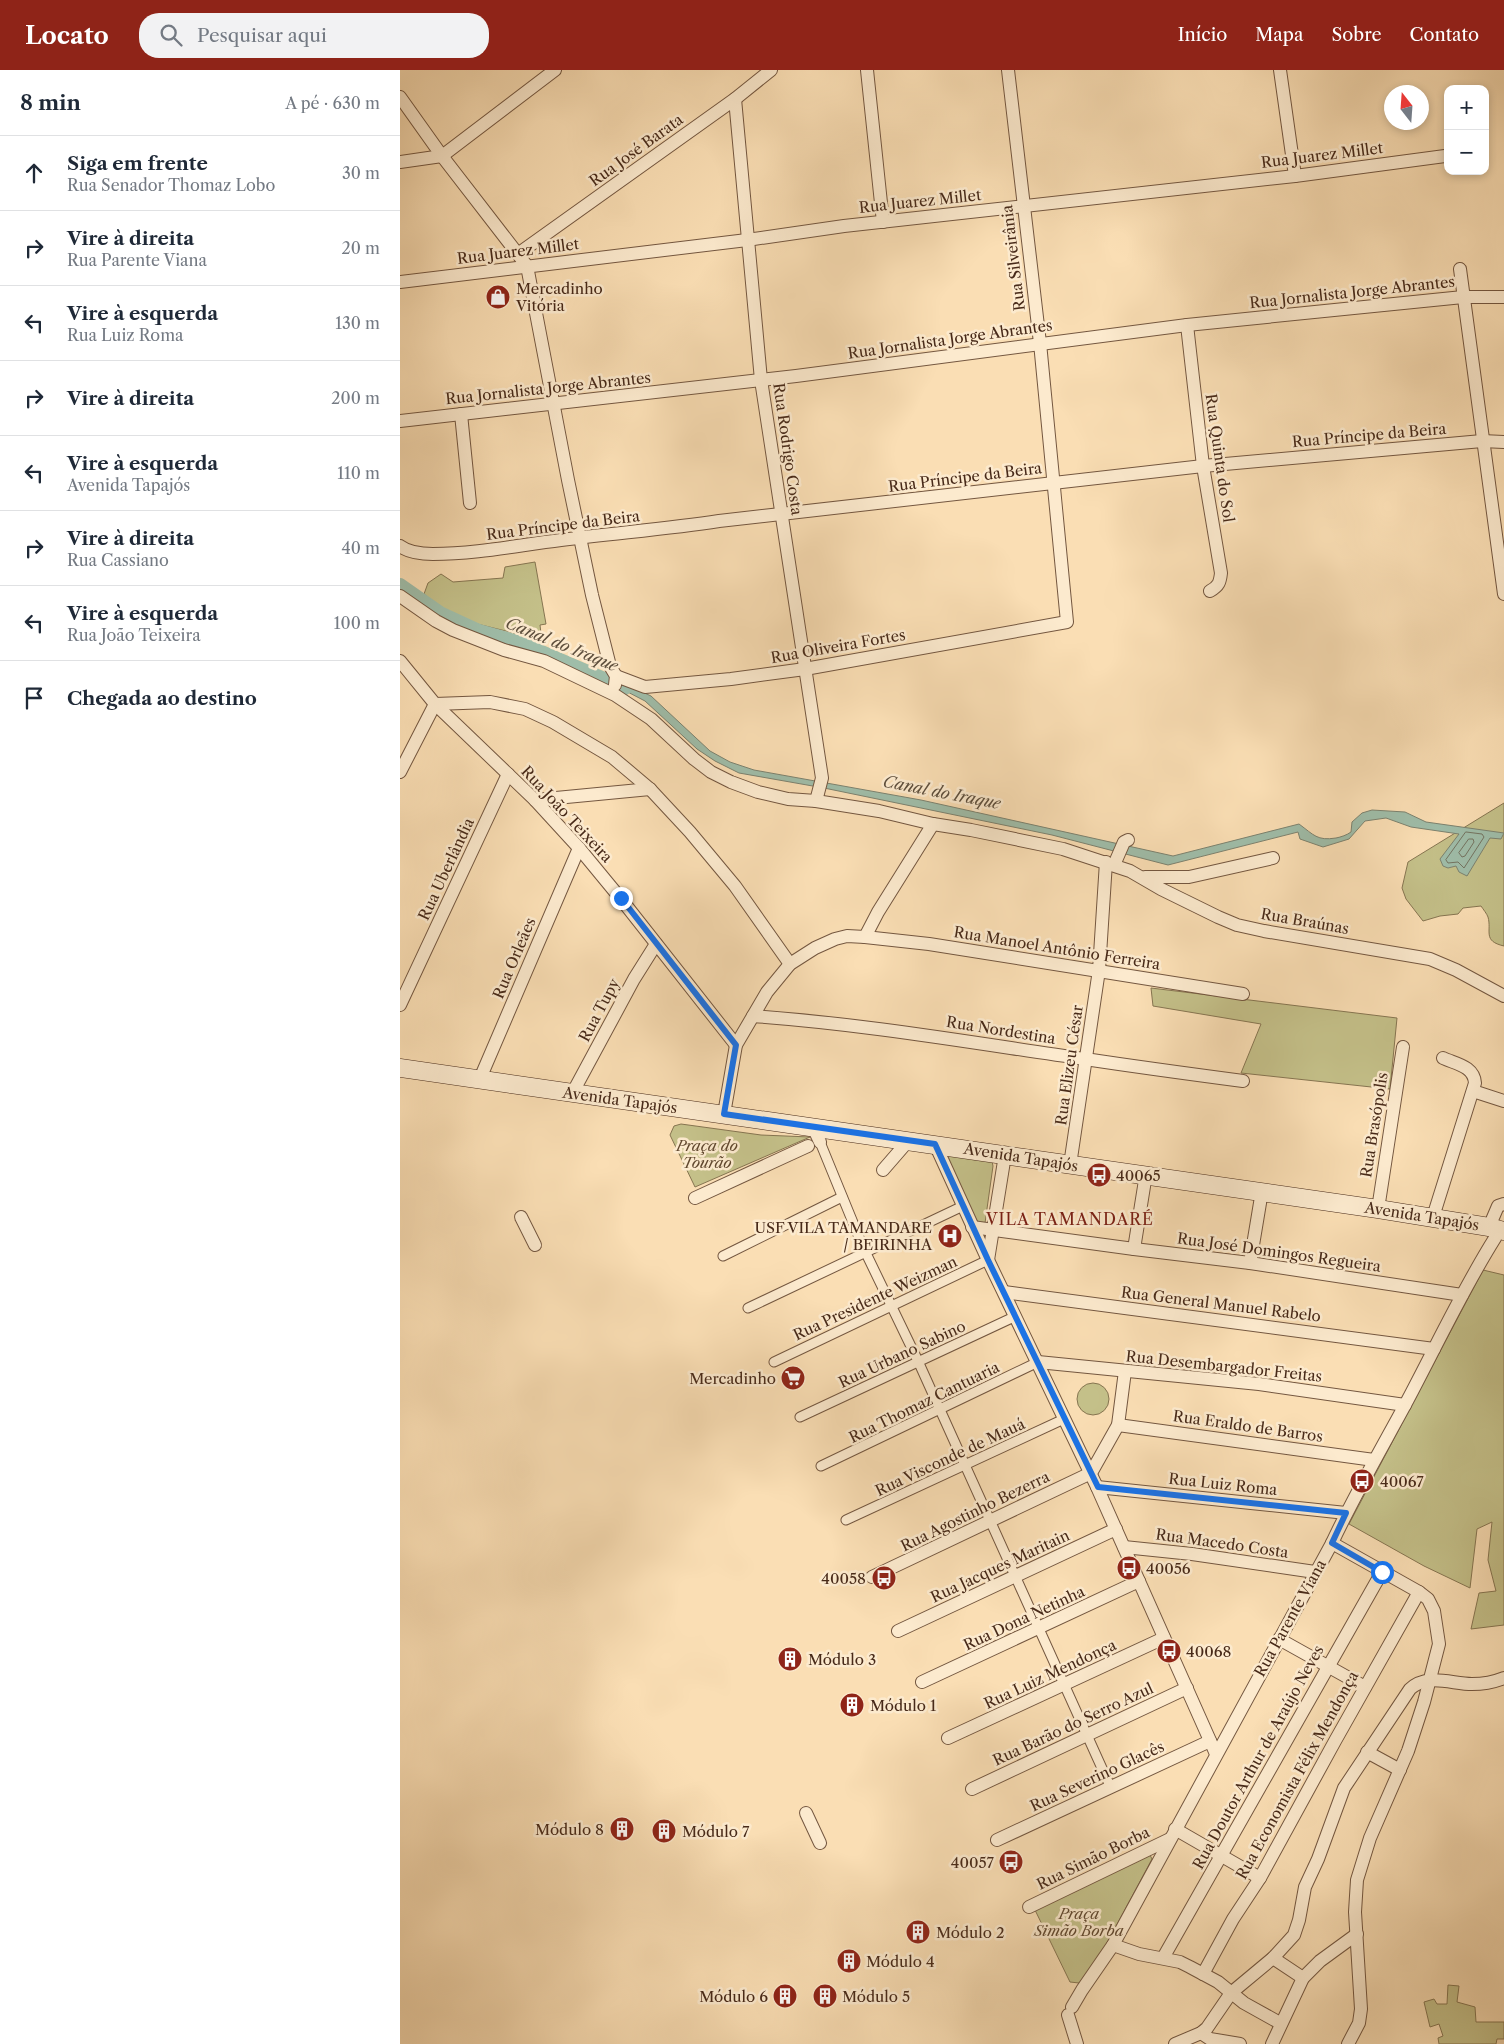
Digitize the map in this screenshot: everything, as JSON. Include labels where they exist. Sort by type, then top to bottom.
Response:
[{"type":"main road","name":"Avenida Tapajós","points":[[400,1068],[479,1081],[573,1092],[651,1105],[724,1114],[814,1138],[909,1140],[1070,1165],[1146,1174],[1378,1208],[1496,1228]]},
{"type":"street","points":[[400,162],[442,156],[555,70]]},
{"type":"street","name":"Rua José Barata","points":[[518,254],[735,99],[771,70]]},
{"type":"street","points":[[867,70],[883,222]]},
{"type":"street","name":"Rua Silveirânia","points":[[1008,70],[1055,482],[1067,622]]},
{"type":"street","points":[[1280,70],[1295,176]]},
{"type":"street","points":[[400,97],[442,156],[527,266],[592,595],[613,671],[615,695]]},
{"type":"street","name":"Rua Rodrigo Costa","points":[[735,99],[761,380],[822,778],[817,797]]},
{"type":"street","name":"Rua Juarez Millet","points":[[400,282],[883,222],[1295,176],[1444,156]]},
{"type":"street","points":[[1460,269],[1504,594]]},
{"type":"street","name":"Rua Jornalista Jorge Abrantes","points":[[400,421],[761,380],[1187,325],[1463,297],[1504,297]]},
{"type":"street","name":"Rua Quinta do Sol","points":[[1187,325],[1203,466],[1221,573],[1220,582],[1216,588],[1210,590]]},
{"type":"street","points":[[461,414],[470,503]]},
{"type":"street","name":"Rua Príncipe da Beira","points":[[400,546],[418,553],[474,552],[581,537],[658,530],[1203,466],[1482,442],[1504,442]]},
{"type":"street","name":"Rua Braúnas","points":[[400,596],[436,621],[453,630],[504,650],[544,661],[615,695],[651,719],[694,759],[711,772],[758,792],[788,799],[817,797],[933,824],[1029,842],[1113,862],[1144,877],[1161,889],[1218,917],[1237,924],[1264,931],[1430,959],[1456,970],[1504,996]]},
{"type":"street","name":"Rua Oliveira Fortes","points":[[613,671],[645,687],[805,669],[1067,622]]},
{"type":"street","name":"Rua João Teixeira","points":[[400,661],[435,704],[535,800],[578,848],[736,1045]]},
{"type":"street","points":[[400,772],[435,704],[490,702],[525,709],[554,722],[612,756],[650,789],[690,832],[735,886],[790,964]]},
{"type":"street","name":"Rua Uberlândia","points":[[400,1005],[508,774]]},
{"type":"street","points":[[535,800],[650,789]]},
{"type":"street","points":[[865,937],[878,912],[933,824]]},
{"type":"street","name":"Rua Elizeu César","points":[[1070,1165],[1100,970],[1113,862],[1126,841]]},
{"type":"street","name":"Rua Orleães","points":[[479,1081],[578,848]]},
{"type":"street","points":[[1144,877],[1189,878],[1273,858]]},
{"type":"street","name":"Rua Manoel Antônio Ferreira","points":[[736,1045],[767,992],[790,964],[815,948],[847,936],[1100,970],[1243,994]]},
{"type":"street","name":"Rua Tupy","points":[[573,1092],[634,979],[656,944]]},
{"type":"street","name":"Rua Nordestina","points":[[753,1016],[815,1021],[931,1035],[1086,1060],[1243,1081]]},
{"type":"street","points":[[724,1114],[736,1045]]},
{"type":"street","name":"Rua Brasópolis","points":[[1378,1208],[1403,1047]]},
{"type":"street","points":[[1433,1217],[1473,1091],[1475,1075],[1472,1070],[1443,1058]]},
{"type":"street","points":[[1473,1091],[1504,1101]]},
{"type":"street","points":[[695,1198],[814,1138],[1040,1627],[1110,1786]]},
{"type":"street","points":[[883,1170],[909,1140]]},
{"type":"street","points":[[935,1144],[972,1227],[1098,1487],[1216,1754]]},
{"type":"street","points":[[988,1260],[1005,1155]]},
{"type":"street","points":[[1134,1249],[1146,1174]]},
{"type":"street","points":[[1250,1263],[1262,1192]]},
{"type":"street","points":[[723,1256],[842,1197]]},
{"type":"street","points":[[1496,1228],[1498,1206],[1504,1204]]},
{"type":"street","points":[[748,1308],[963,1206]]},
{"type":"street","points":[[521,1217],[536,1245]]},
{"type":"street","name":"Rua José Domingos Regueira","points":[[972,1227],[1250,1263],[1462,1295]]},
{"type":"street","name":"Rua Parente Viana","points":[[1077,2044],[1070,2011],[1113,1945],[1332,1543],[1346,1513],[1462,1295],[1495,1238],[1496,1228]]},
{"type":"street","name":"Rua Presidente Weizman","points":[[774,1362],[988,1260]]},
{"type":"street","name":"Rua General Manuel Rabelo","points":[[1004,1292],[1434,1349]]},
{"type":"street","name":"Rua Urbano Sabino","points":[[800,1417],[1016,1316]]},
{"type":"street","name":"Rua Desembargador Freitas","points":[[1038,1362],[1259,1384],[1405,1405]]},
{"type":"street","name":"Rua Thomaz Cantuaria","points":[[821,1466],[940,1411],[1038,1362]]},
{"type":"street","points":[[1091,1473],[1118,1425],[1125,1371]]},
{"type":"street","name":"Rua Visconde de Mauá","points":[[846,1520],[1064,1419]]},
{"type":"street","name":"Rua Eraldo de Barros","points":[[1118,1425],[1374,1460]]},
{"type":"street","name":"Rua Agostinho Bezerra","points":[[872,1576],[1091,1473]]},
{"type":"street","name":"Rua Luiz Roma","points":[[1098,1487],[1346,1513]]},
{"type":"street","name":"Rua Jacques Maritain","points":[[898,1631],[1116,1529]]},
{"type":"street","points":[[1332,1543],[1419,1592],[1428,1599],[1434,1611],[1438,1627],[1439,1644],[1408,1752],[1370,1838],[1359,1871],[1356,1894],[1362,2010],[1359,2024],[1348,2044]]},
{"type":"street","name":"Rua Macedo Costa","points":[[1124,1547],[1192,1554],[1315,1572]]},
{"type":"street","name":"Rua Doutor Arthur de Araújo Neves","points":[[1163,1958],[1382,1572]]},
{"type":"street","name":"Rua Dona Netinha","points":[[922,1682],[1140,1581]]},
{"type":"street","name":"Rua Economista Félix Mendonça","points":[[1203,1974],[1234,1918],[1260,1878],[1419,1592]]},
{"type":"street","name":"Rua Luiz Mendonça","points":[[948,1738],[1164,1638]]},
{"type":"street","points":[[1279,1639],[1365,1687]]},
{"type":"street","points":[[1202,2039],[1206,2028],[1231,1993],[1273,1958],[1290,1940],[1296,1930],[1305,1887],[1342,1795],[1367,1752],[1410,1689],[1415,1684],[1430,1680],[1473,1684],[1489,1683],[1504,1678]]},
{"type":"street","name":"Rua Barão do Serro Azul","points":[[972,1789],[1187,1688]]},
{"type":"street","name":"Rua Severino Glacês","points":[[997,1840],[1210,1741]]},
{"type":"street","points":[[1367,1752],[1400,1770]]},
{"type":"street","points":[[806,1813],[820,1843]]},
{"type":"street","points":[[1173,1834],[1222,1856],[1260,1878]]},
{"type":"street","name":"Rua Simão Borba","points":[[1029,1907],[1173,1834]]},
{"type":"street","points":[[1272,2044],[1280,2023],[1295,1997],[1303,1978],[1320,1962],[1357,1934]]},
{"type":"street","points":[[1113,1945],[1139,1954],[1180,1962],[1203,1974],[1244,2003],[1280,2023]]},
{"type":"street","points":[[1273,1958],[1303,1978]]},
{"type":"street","points":[[1175,2044],[1202,2039],[1240,2044]]},
{"type":"green space","points":[[535,562],[546,624],[540,625],[542,642],[473,623],[443,610],[424,594],[428,583],[441,574],[453,582],[503,578],[505,567]]},
{"type":"green space","points":[[1504,803],[1504,946],[1497,944],[1490,938],[1488,917],[1481,906],[1463,908],[1458,914],[1440,916],[1423,921],[1406,899],[1402,888],[1408,862]]},
{"type":"green space","points":[[1151,988],[1397,1018],[1390,1089],[1241,1073],[1261,1024],[1153,1006]]},
{"type":"green space","name":"Praça do Tourão","points":[[681,1124],[761,1135],[810,1137],[695,1187],[670,1135],[674,1126]]},
{"type":"green space","points":[[953,1152],[991,1157],[993,1166],[985,1223],[975,1222],[947,1157]]},
{"type":"green space","points":[[1483,1270],[1504,1275],[1504,1625],[1471,1629],[1479,1593],[1496,1591],[1488,1560],[1492,1522],[1477,1529],[1470,1588],[1424,1566],[1349,1524]]},
{"type":"green space","points":[[1093,1383],[1104,1388],[1109,1399],[1104,1410],[1093,1415],[1082,1410],[1077,1399],[1082,1388]]},
{"type":"green space","name":"Praça Simão Borba","points":[[1150,1855],[1152,1859],[1097,1962],[1083,1981],[1079,1983],[1070,1982],[1035,1910]]},
{"type":"green space","points":[[1448,1985],[1459,1986],[1457,2002],[1475,2007],[1476,2022],[1504,2022],[1504,2039],[1497,2039],[1496,2044],[1439,2044],[1438,2038],[1443,2036],[1439,2024],[1430,2027],[1424,2002],[1434,1999],[1437,2004],[1447,2004]]},
{"type":"water","points":[[621,682],[651,696],[710,751],[730,762],[754,770],[921,800],[1173,856],[1299,824],[1320,838],[1338,838],[1351,832],[1352,822],[1362,813],[1372,810],[1405,812],[1426,822],[1504,833],[1501,839],[1490,838],[1467,876],[1459,872],[1456,866],[1448,868],[1443,866],[1440,859],[1459,834],[1411,827],[1386,818],[1365,821],[1349,839],[1323,847],[1300,839],[1298,832],[1168,865],[1052,835],[824,788],[739,773],[697,749],[645,701],[620,688]]},
{"type":"waterway","name":"Canal do Iraque","points":[[400,585],[440,613],[479,631],[518,642],[625,688]]},
{"type":"place","name":"Mercadinho Vitória","points":[[498,297]]},
{"type":"place","name":"40065","points":[[1099,1175]]},
{"type":"place","name":"USF VILA TAMANDARE / BEIRINHA","points":[[950,1236]]},
{"type":"place","name":"Mercadinho","points":[[793,1378]]},
{"type":"place","name":"40067","points":[[1362,1481]]},
{"type":"place","name":"40056","points":[[1129,1568]]},
{"type":"place","name":"40058","points":[[884,1578]]},
{"type":"place","name":"40068","points":[[1169,1651]]},
{"type":"place","name":"Módulo 3","points":[[790,1659]]},
{"type":"place","name":"Módulo 1","points":[[852,1705]]},
{"type":"place","name":"Módulo 8","points":[[622,1829]]},
{"type":"place","name":"Módulo 7","points":[[664,1831]]},
{"type":"place","name":"40057","points":[[1011,1862]]},
{"type":"place","name":"Módulo 2","points":[[918,1932]]},
{"type":"place","name":"Módulo 4","points":[[849,1961]]},
{"type":"place","name":"Módulo 6","points":[[785,1996]]},
{"type":"place","name":"Módulo 5","points":[[825,1996]]},
{"type":"district","name":"VILA TAMANDARÉ","points":[[1070,1219]]},
{"type":"route","points":[[621,898],[736,1045],[724,1114],[935,1144],[972,1227],[1098,1487],[1346,1513],[1332,1543],[1382,1572]]}]
